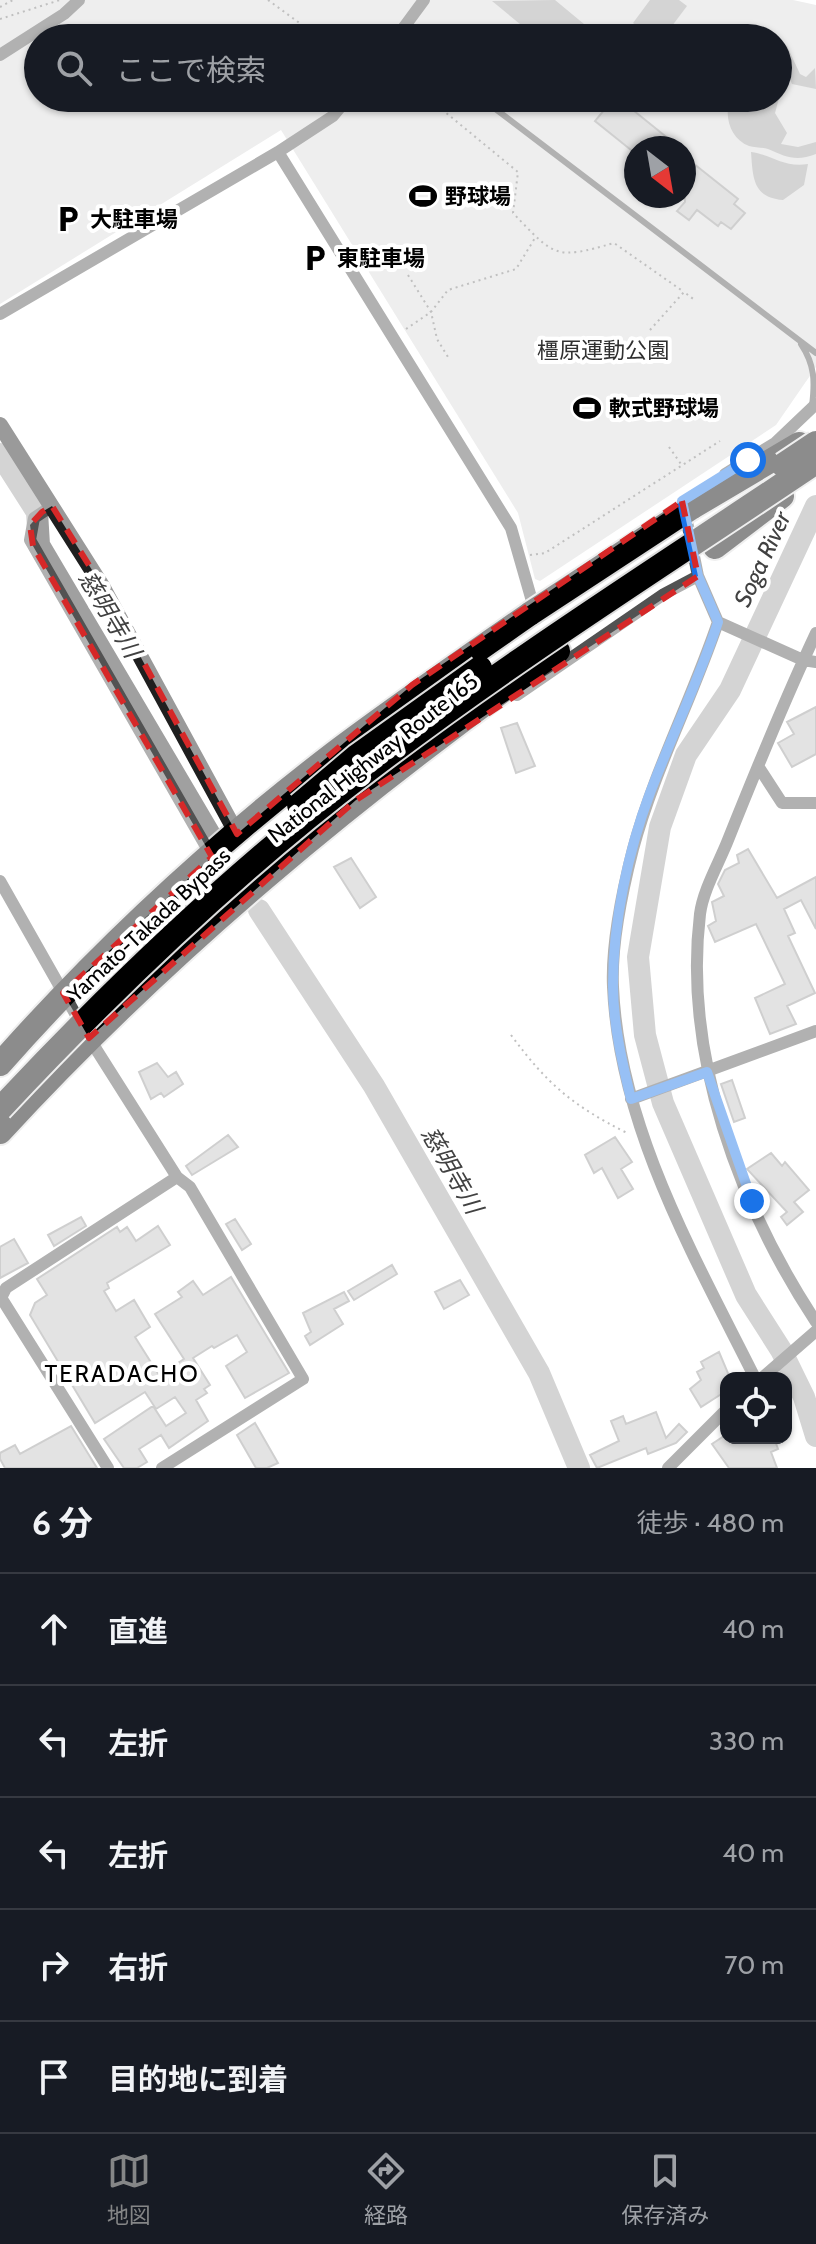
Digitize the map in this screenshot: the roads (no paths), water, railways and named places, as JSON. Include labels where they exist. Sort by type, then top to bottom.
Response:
[{"type":"highway","name":"National Highway Route 165","points":[[0,1064],[63,993],[237,834],[333,755],[532,607],[631,545],[814,416]]},
{"type":"highway","name":"Yamato-Takada Bypass","points":[[0,1086],[111,972],[195,893],[357,756],[528,635],[816,443]]},
{"type":"highway","name":"Yamato-Takada Bypass","points":[[0,1109],[80,1025],[207,903],[355,781],[538,647],[816,462]]},
{"type":"highway","name":"National Highway Route 165","points":[[0,1132],[89,1038],[235,902],[356,800],[558,651],[715,547],[816,471]]},
{"type":"street","points":[[48,24],[79,0]]},
{"type":"street","points":[[407,24],[424,0]]},
{"type":"street","points":[[0,55],[24,40]]},
{"type":"street","points":[[0,314],[278,152],[336,112]]},
{"type":"street","points":[[278,152],[511,528],[532,607],[682,501],[814,416]]},
{"type":"street","points":[[0,425],[43,512],[118,614],[237,834]]},
{"type":"street","points":[[682,501],[698,576],[721,623],[805,660]]},
{"type":"street","points":[[43,512],[29,533],[33,546],[212,857]]},
{"type":"street","points":[[356,800],[450,741],[664,594],[698,576]]},
{"type":"street","points":[[721,623],[650,794],[632,852],[619,916],[613,985],[619,1050],[631,1099],[695,1258],[752,1372]]},
{"type":"street","points":[[816,633],[700,911],[700,1074],[788,1280],[816,1322]]},
{"type":"street","points":[[758,766],[782,803],[816,803]]},
{"type":"street","points":[[0,881],[89,1038],[177,1177],[190,1187],[303,1379],[162,1468]]},
{"type":"street","points":[[631,1099],[816,1031]]},
{"type":"street","points":[[108,1468],[1,1299],[6,1288],[177,1177]]},
{"type":"street","points":[[769,1372],[812,1335]]},
{"type":"street","points":[[668,1468],[720,1416]]},
{"type":"lane","points":[[499,112],[816,353]]},
{"type":"lane","points":[[797,338],[810,358],[815,382],[814,416]]},
{"type":"waterway","name":"慈明寺川","points":[[0,454],[37,512],[39,545],[212,838]]},
{"type":"waterway","name":"Soga River","points":[[816,506],[730,690],[686,755],[660,827],[638,957],[645,1035],[663,1103],[746,1295],[781,1350],[804,1397],[816,1436]]},
{"type":"waterway","name":"慈明寺川","points":[[259,910],[374,1086],[539,1373],[579,1468]]},
{"type":"place","name":"野球場","points":[[423,196]]},
{"type":"place","name":"大駐車場","points":[[68,219]]},
{"type":"place","name":"東駐車場","points":[[315,258]]},
{"type":"place","name":"軟式野球場","points":[[587,408]]},
{"type":"district","name":"TERADACHO","points":[[122,1373]]},
{"type":"park label","name":"橿原運動公園","points":[[603,350]]}]
